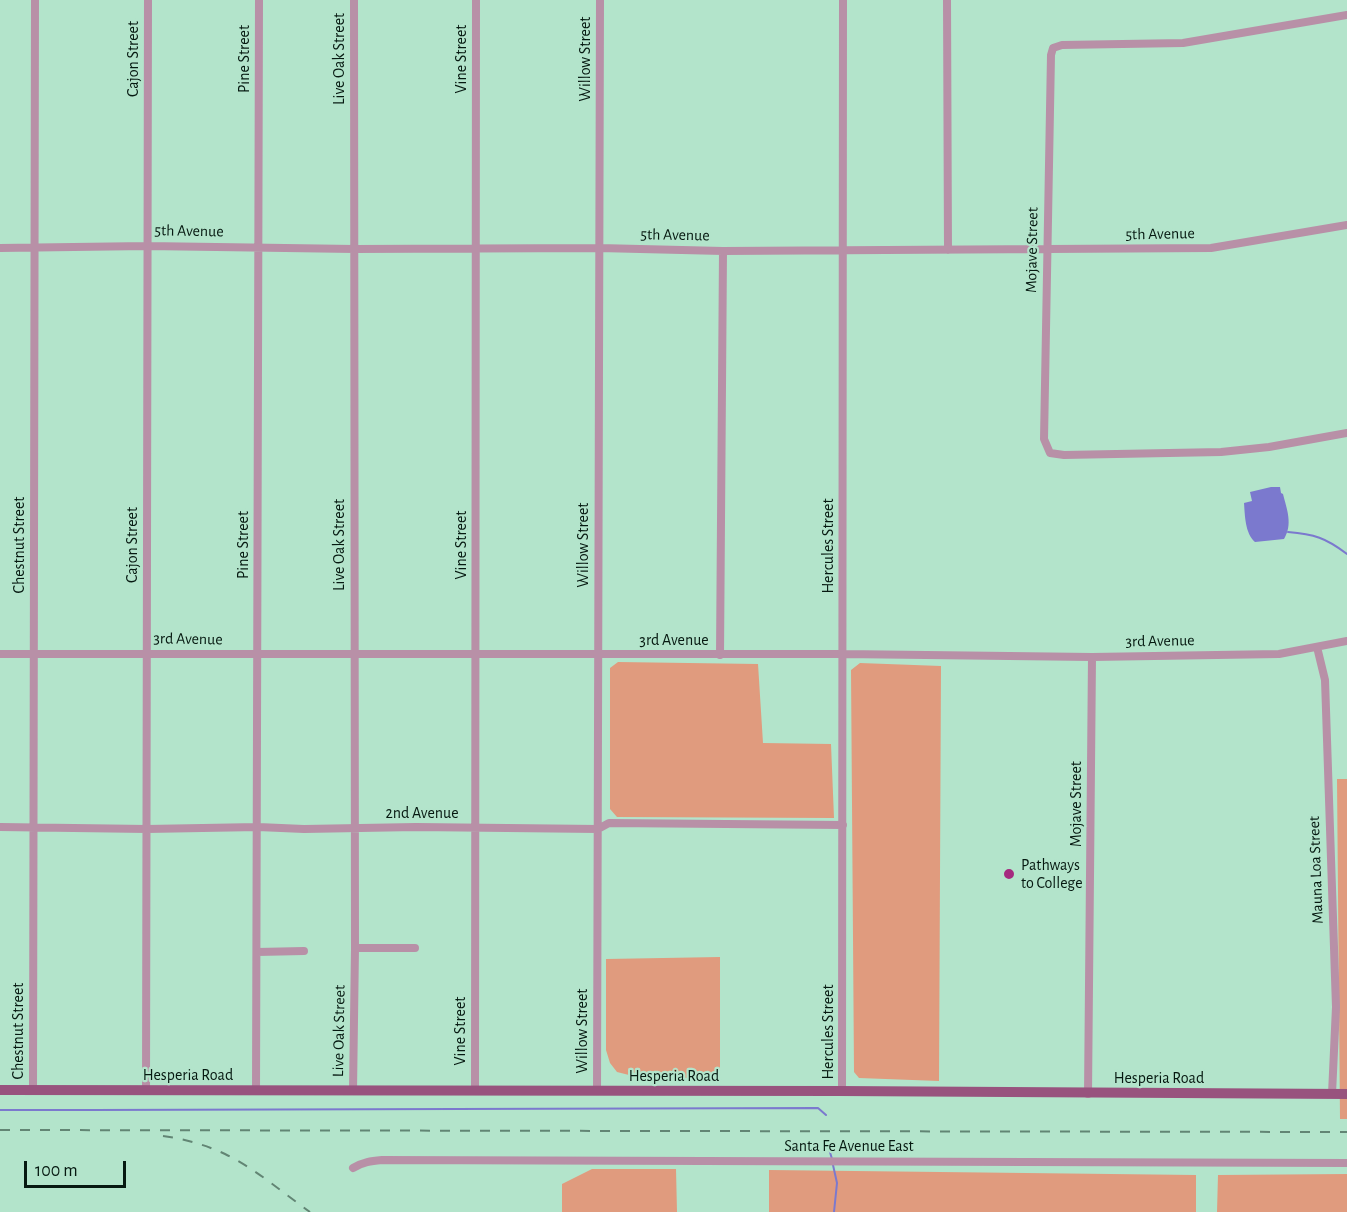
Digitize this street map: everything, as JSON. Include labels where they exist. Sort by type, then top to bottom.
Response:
[{"type":"main road","name":"Hesperia Road","points":[[0,1090],[1347,1094]]},
{"type":"street","name":"Chestnut Street","points":[[33,1090],[35,0]]},
{"type":"street","name":"Cajon Street","points":[[146,1090],[148,0]]},
{"type":"street","name":"Pine Street","points":[[256,1090],[259,0]]},
{"type":"street","name":"Live Oak Street","points":[[353,1091],[355,948],[354,0]]},
{"type":"street","name":"Vine Street","points":[[475,1091],[476,0]]},
{"type":"street","name":"Willow Street","points":[[597,1091],[600,0]]},
{"type":"street","name":"Hercules Street","points":[[843,0],[843,1091]]},
{"type":"street","points":[[947,0],[948,250]]},
{"type":"street","name":"Mojave Street","points":[[1347,15],[1183,43],[1062,45],[1053,48],[1051,55],[1044,439],[1050,453],[1064,455],[1221,452],[1269,447],[1347,433]]},
{"type":"street","name":"5th Avenue","points":[[0,248],[147,246],[723,251],[1211,248],[1347,225]]},
{"type":"street","points":[[720,655],[723,251]]},
{"type":"street","name":"3rd Avenue","points":[[0,654],[843,654],[1092,657],[1279,654],[1347,641]]},
{"type":"street","name":"Mauna Loa Street","points":[[1317,647],[1325,680],[1326,703],[1336,1007],[1332,1094]]},
{"type":"street","name":"Mojave Street","points":[[1088,1094],[1092,657]]},
{"type":"street","name":"2nd Avenue","points":[[0,827],[598,829],[609,823],[843,825]]},
{"type":"street","points":[[355,948],[415,948]]},
{"type":"street","points":[[257,952],[304,951]]},
{"type":"street","name":"Santa Fe Avenue East","points":[[353,1168],[361,1163],[382,1160],[1347,1163]]},
{"type":"shaded area","points":[[1280,487],[1283,494],[1288,517],[1287,533],[1284,539],[1255,542],[1247,529],[1244,503],[1252,501],[1250,492]]},
{"type":"shaded area","points":[[618,662],[758,664],[763,743],[831,744],[834,818],[617,817],[610,809],[610,668]]},
{"type":"shaded area","points":[[860,663],[941,666],[939,1081],[859,1078],[854,1072],[851,670]]},
{"type":"shaded area","points":[[1337,779],[1347,779],[1347,1119],[1340,1119]]},
{"type":"shaded area","points":[[720,957],[720,1079],[633,1076],[617,1072],[610,1063],[606,1050],[606,959]]},
{"type":"shaded area","points":[[592,1169],[676,1169],[677,1212],[562,1212],[562,1184]]},
{"type":"shaded area","points":[[769,1170],[1196,1175],[1196,1212],[769,1212]]},
{"type":"shaded area","points":[[1347,1174],[1347,1212],[1217,1212],[1218,1175]]},
{"type":"waterway","points":[[1288,532],[1319,538],[1347,554]]},
{"type":"waterway","points":[[0,1110],[818,1108],[826,1115]]},
{"type":"waterway","points":[[827,1142],[832,1159]]},
{"type":"waterway","points":[[833,1165],[837,1183],[834,1212]]},
{"type":"railway","points":[[0,1130],[1347,1132]]},
{"type":"railway","points":[[163,1136],[195,1143],[225,1154],[258,1174],[310,1212]]},
{"type":"place","name":"Pathways to College","points":[[1009,874]]}]
